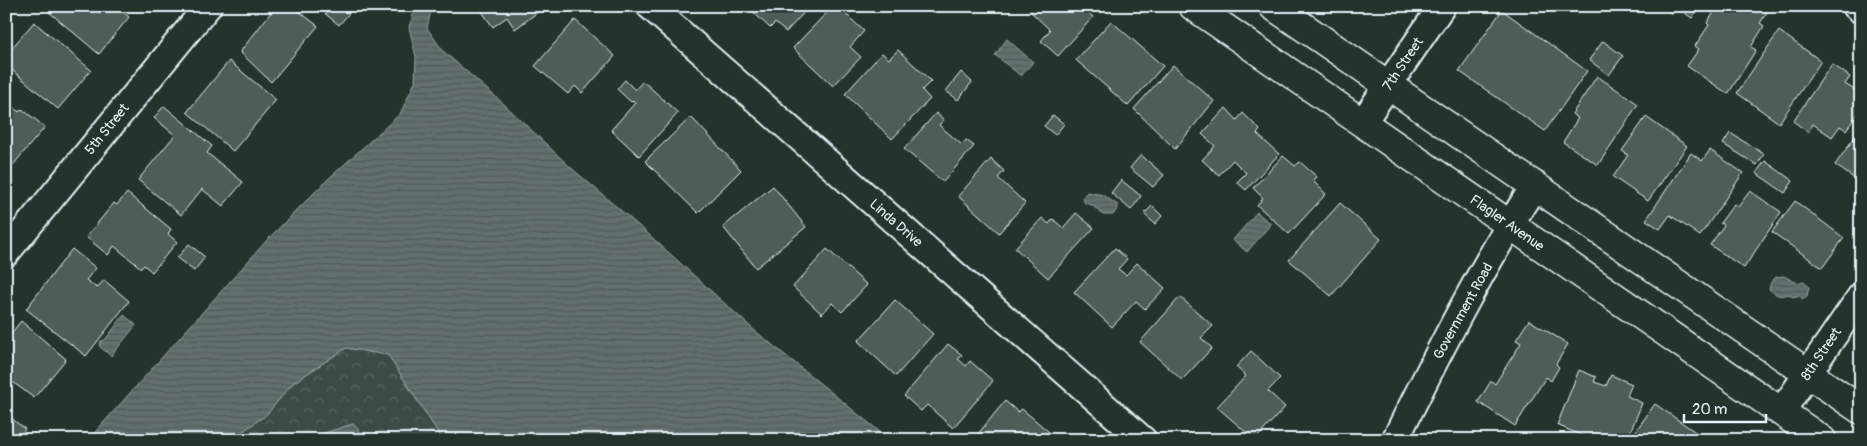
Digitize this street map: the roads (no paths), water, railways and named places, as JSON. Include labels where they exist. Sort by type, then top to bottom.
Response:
[{"type":"main road","name":"Flagler Avenue","points":[[1193,6],[1822,440]]},
{"type":"main road","points":[[1273,6],[1861,410]]},
{"type":"street","name":"5th Street","points":[[6,252],[208,6]]},
{"type":"street","name":"Linda Drive","points":[[650,6],[1143,440]]},
{"type":"street","name":"7th Street","points":[[1363,122],[1442,6]]},
{"type":"street","points":[[1856,6],[1861,10]]},
{"type":"street","name":"Government Road","points":[[1395,440],[1426,377],[1509,224],[1535,185]]},
{"type":"street","name":"8th Street","points":[[1781,412],[1861,296]]}]
